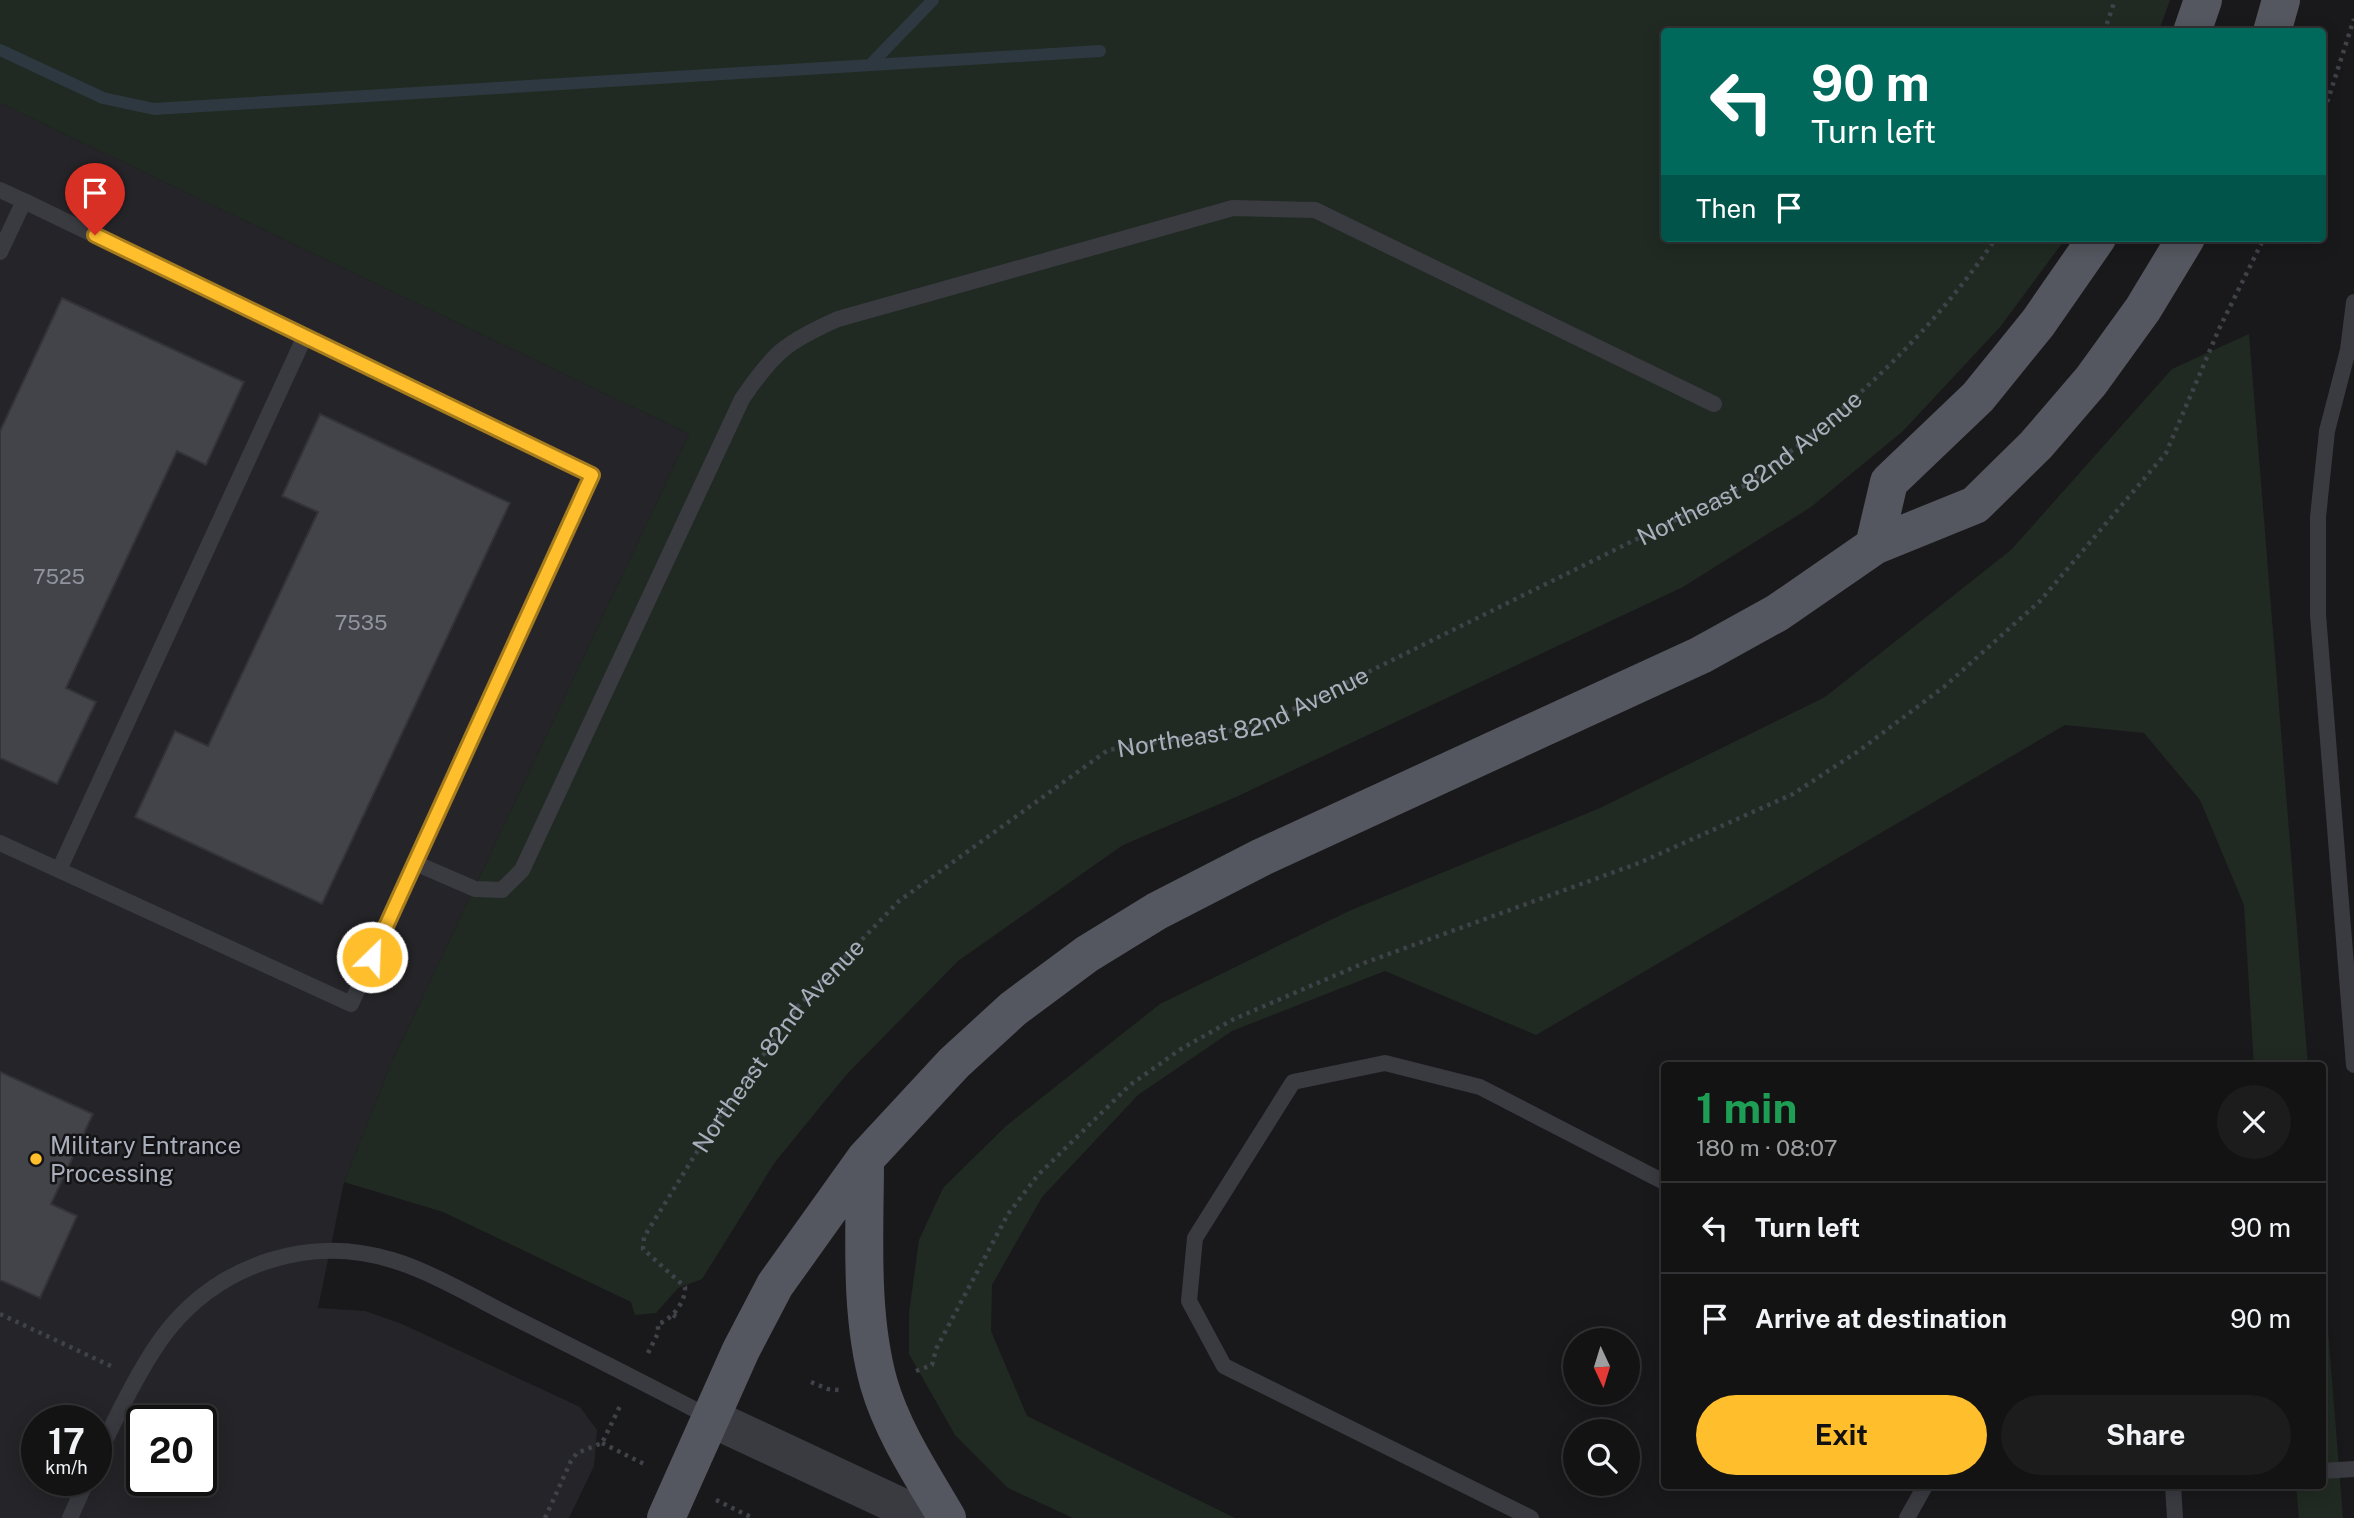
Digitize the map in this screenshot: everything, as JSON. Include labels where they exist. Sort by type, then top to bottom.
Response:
[{"type":"main road","points":[[2194,28],[2203,0]]},
{"type":"main road","points":[[2273,28],[2281,0]]},
{"type":"main road","points":[[1874,546],[1889,482],[1978,397],[2038,323],[2094,242]]},
{"type":"main road","points":[[666,1518],[710,1418],[775,1285],[865,1158],[954,1063],[1013,1009],[1087,954],[1157,911],[1262,857],[1701,655],[1777,613],[1874,546],[1975,505],[2036,445],[2091,381],[2143,309],[2184,242]]},
{"type":"main road","points":[[865,1158],[868,1312],[879,1383],[900,1437],[947,1518]]},
{"type":"street","points":[[710,1418],[925,1518]]},
{"type":"lane","points":[[0,190],[592,475],[351,1004],[0,843]]},
{"type":"lane","points":[[0,252],[24,201]]},
{"type":"lane","points":[[415,863],[475,889],[502,890],[522,870],[742,399],[765,364],[796,337],[838,319],[1233,208],[1315,210],[1714,404]]},
{"type":"lane","points":[[2354,302],[2348,350],[2327,431],[2318,517],[2318,615],[2354,1065]]},
{"type":"lane","points":[[60,870],[305,336]]},
{"type":"lane","points":[[1531,1518],[1224,1366],[1189,1301],[1195,1238],[1293,1083],[1385,1063],[1480,1087],[1661,1180]]},
{"type":"lane","points":[[112,1430],[168,1331],[201,1296],[231,1277],[281,1255],[342,1250],[406,1266],[710,1418]]},
{"type":"lane","points":[[2326,1471],[2354,1469]]},
{"type":"lane","points":[[1907,1518],[1923,1489]]},
{"type":"lane","points":[[2173,1489],[2175,1518]]},
{"type":"lane","points":[[70,1518],[80,1496]]},
{"type":"path","points":[[2105,28],[2115,0]]},
{"type":"path","points":[[2326,106],[2354,19]]},
{"type":"path","name":"Northeast 82nd Avenue","points":[[658,1333],[658,1324],[673,1315],[686,1293],[685,1287],[643,1250],[645,1237],[713,1126],[797,1006],[900,901],[1108,750],[1259,726],[1746,485],[1811,437],[1871,384],[1927,326],[1993,242]]},
{"type":"path","points":[[914,1372],[932,1366],[936,1349],[1008,1214],[1038,1175],[1130,1085],[1181,1049],[1234,1018],[1364,963],[1639,863],[1793,794],[1860,750],[1945,686],[2040,601],[2166,453],[2219,329],[2262,242]]},
{"type":"path","points":[[0,1314],[139,1380]]},
{"type":"path","points":[[673,1315],[680,1319]]},
{"type":"path","points":[[811,1382],[828,1390],[850,1391]]},
{"type":"path","points":[[545,1518],[577,1453],[596,1448],[602,1443],[612,1421]]},
{"type":"path","points":[[602,1443],[615,1450]]},
{"type":"path","points":[[746,1514],[753,1518]]},
{"type":"shaded area","points":[[0,0],[2170,0],[2160,28],[1661,28],[1661,242],[2063,242],[2000,327],[1903,431],[1811,507],[1683,587],[1236,797],[1123,845],[958,961],[847,1074],[775,1162],[702,1279],[678,1288],[656,1313],[635,1315],[631,1302],[443,1212],[344,1182],[390,1066],[689,434],[0,103]]},
{"type":"shaded area","points":[[0,103],[689,434],[390,1066],[344,1182],[318,1308],[365,1311],[402,1324],[580,1407],[597,1430],[594,1466],[569,1518],[0,1518]]},
{"type":"shaded area","points":[[2249,334],[2308,1062],[2254,1062],[2244,905],[2200,800],[2144,733],[2065,725],[1536,1035],[1385,971],[1232,1031],[1138,1095],[1042,1197],[992,1285],[991,1331],[1027,1416],[1235,1518],[1073,1518],[1008,1488],[955,1435],[909,1354],[909,1313],[919,1240],[943,1188],[1006,1126],[1160,1004],[1349,911],[1600,808],[1825,697],[2011,550],[2172,369]]},
{"type":"shaded area","points":[[2326,1305],[2343,1518],[2299,1518],[2296,1489],[2326,1489]]},
{"type":"building","points":[[62,298],[244,382],[206,465],[177,451],[66,688],[96,702],[57,784],[0,758],[0,431]]},
{"type":"building","points":[[320,414],[510,503],[322,904],[135,817],[175,731],[208,746],[318,512],[282,496]]},
{"type":"building","name":"Military Entrance Processing","points":[[0,1072],[93,1114],[51,1204],[77,1216],[40,1298],[0,1280]]},
{"type":"waterway","points":[[870,65],[933,0]]},
{"type":"waterway","points":[[0,50],[103,98],[154,109],[1100,51]]},
{"type":"place","name":"Military Entrance Processing","points":[[36,1159]]},
{"type":"route","points":[[95,235],[592,475],[372,957]]}]
